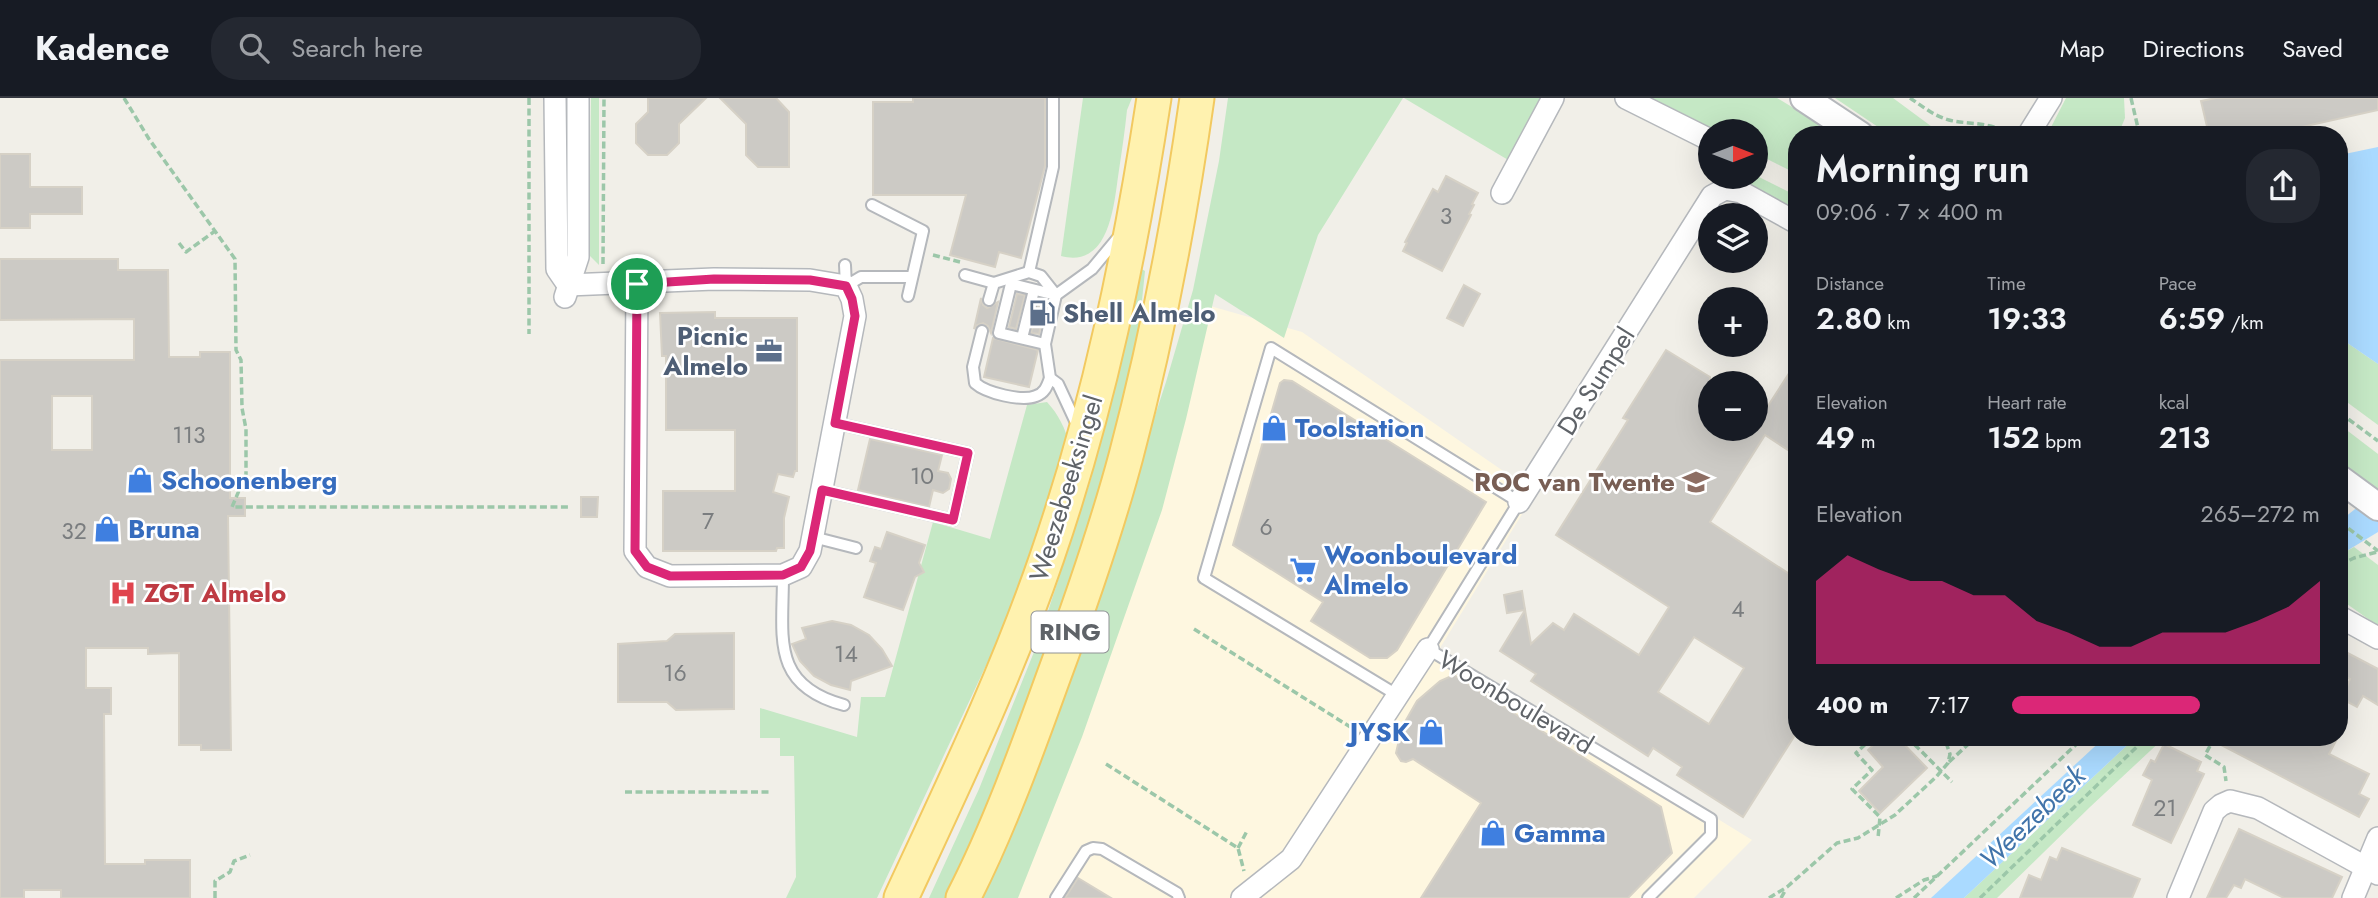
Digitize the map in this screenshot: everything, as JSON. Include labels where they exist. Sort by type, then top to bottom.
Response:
[{"type":"main road","name":"Weezebeeksingel","points":[[901,892],[981,723],[1046,559],[1084,440],[1108,349],[1137,211],[1154,98]]},
{"type":"main road","name":"Weezebeeksingel","points":[[963,898],[1031,741],[1085,587],[1126,457],[1150,357],[1175,231],[1197,98]]},
{"type":"street","points":[[555,98],[557,270],[566,292]]},
{"type":"street","points":[[566,292],[578,257],[578,98]]},
{"type":"street","points":[[1502,193],[1553,98]]},
{"type":"street","points":[[1626,98],[1698,134]]},
{"type":"street","points":[[1804,98],[1846,126]]},
{"type":"street","points":[[2034,126],[2051,98]]},
{"type":"street","name":"De Sumpel","points":[[1519,502],[1717,189]]},
{"type":"street","name":"De Sumpel","points":[[1735,189],[1788,218]]},
{"type":"street","points":[[566,292],[603,284],[714,279],[810,280],[846,276],[855,316],[810,551],[801,567],[783,575],[670,576],[647,567],[635,551],[637,284]]},
{"type":"street","points":[[2348,485],[2370,501]]},
{"type":"street","points":[[2348,621],[2378,638]]},
{"type":"street","name":"Woonboulevard","points":[[1246,895],[1292,859],[1428,649]]},
{"type":"street","points":[[2178,898],[2214,811],[2221,804],[2230,801],[2258,808],[2371,871]]},
{"type":"street","points":[[2353,898],[2371,871],[2378,838]]},
{"type":"lane","points":[[1028,272],[1053,167],[1053,98]]},
{"type":"lane","points":[[872,205],[923,230],[910,277],[908,296]]},
{"type":"lane","points":[[982,331],[973,367],[975,383],[982,389],[1013,397],[1036,397],[1045,390],[1050,378],[1045,344],[1056,295],[1101,259],[1137,211]]},
{"type":"lane","points":[[965,275],[994,283],[1028,272],[1041,276],[1056,295]]},
{"type":"lane","points":[[846,276],[910,277]]},
{"type":"lane","points":[[989,300],[994,283]]},
{"type":"lane","points":[[1045,344],[999,333],[1011,284],[1056,295]]},
{"type":"lane","points":[[1022,338],[1034,290]]},
{"type":"lane","points":[[1397,695],[1204,578],[1271,348],[1519,502]]},
{"type":"lane","points":[[1050,378],[1058,384],[1084,440]]},
{"type":"lane","points":[[822,490],[953,520],[968,453],[835,423]]},
{"type":"lane","name":"De Sumpel","points":[[1428,649],[1519,502]]},
{"type":"lane","points":[[813,537],[856,548]]},
{"type":"lane","points":[[783,575],[785,659],[797,678],[809,690],[827,701],[844,705]]},
{"type":"lane","name":"Woonboulevard","points":[[1428,649],[1711,819],[1711,835],[1648,898]]},
{"type":"lane","points":[[1056,898],[1086,851],[1093,848],[1102,849],[1177,893],[1179,898]]},
{"type":"path","points":[[124,98],[149,139],[235,259],[236,349],[241,360],[246,474],[232,507],[570,507]]},
{"type":"path","points":[[529,98],[529,334]]},
{"type":"path","points":[[603,284],[604,98]]},
{"type":"path","points":[[1910,98],[1947,120],[1991,126]]},
{"type":"path","points":[[2131,98],[2138,126]]},
{"type":"path","points":[[179,243],[186,252],[215,230]]},
{"type":"path","points":[[2348,419],[2378,441]]},
{"type":"path","points":[[2348,528],[2378,551]]},
{"type":"path","points":[[2348,561],[2378,551]]},
{"type":"path","points":[[1194,629],[1370,739]]},
{"type":"path","points":[[1863,746],[1856,752],[1872,770],[1852,789],[1880,817],[1878,838]]},
{"type":"path","points":[[1916,746],[1952,782]]},
{"type":"path","points":[[1948,763],[1949,746]]},
{"type":"path","points":[[1769,898],[1787,887],[1837,844],[1858,838],[1895,814],[1966,746]]},
{"type":"path","points":[[1914,898],[2074,746]]},
{"type":"path","points":[[1980,898],[2138,746]]},
{"type":"path","points":[[2210,746],[2206,755],[2224,767],[2230,801]]},
{"type":"path","points":[[1106,764],[1238,848]]},
{"type":"path","points":[[625,792],[769,792]]},
{"type":"path","points":[[1246,895],[1238,848],[1247,831]]},
{"type":"path","points":[[215,898],[215,881],[230,872],[234,861],[250,855]]},
{"type":"path","points":[[1896,898],[1924,880],[1938,875]]},
{"type":"path","points":[[1781,898],[1787,887]]},
{"type":"shaded area","name":"Woonboulevard Almelo","points":[[1203,304],[1302,332],[1535,493],[1440,648],[1752,840],[1694,898],[999,898]]},
{"type":"green space","points":[[591,98],[599,98],[599,265],[589,255]]},
{"type":"green space","points":[[1083,98],[1132,98],[1127,110],[1115,199],[1107,230],[1090,253],[1078,257],[1061,256]]},
{"type":"green space","points":[[1228,98],[1403,98],[1318,235],[1284,338],[1215,294],[1162,510],[1082,737],[1018,898],[978,898],[1098,590],[1166,382],[1193,290],[1219,161]]},
{"type":"green space","points":[[1404,98],[1559,98],[1520,167]]},
{"type":"green space","points":[[1644,98],[1777,98],[1823,126],[1788,126],[1788,170],[1768,160],[1768,119],[1698,119],[1698,125]]},
{"type":"green space","points":[[1835,98],[1893,98],[1931,126],[1877,126]]},
{"type":"green space","points":[[2066,98],[2124,98],[2125,118],[2122,126],[2052,126]]},
{"type":"green space","points":[[1768,182],[1788,192],[1788,210],[1750,189],[1768,189]]},
{"type":"green space","points":[[1140,268],[1145,271],[1134,379],[1107,478],[1029,713],[949,898],[929,898],[979,789],[1038,642],[1091,479]]},
{"type":"green space","points":[[2348,343],[2378,364],[2378,425],[2348,403]]},
{"type":"green space","points":[[1047,402],[1061,422],[1070,446],[1020,593],[877,898],[786,898],[796,877],[794,756],[780,756],[780,738],[760,738],[760,708],[857,737],[861,697],[885,697],[933,522],[990,539],[1027,405]]},
{"type":"green space","points":[[2348,431],[2378,454],[2378,491],[2348,469]]},
{"type":"green space","points":[[2354,547],[2378,565],[2378,626],[2348,605],[2348,550]]},
{"type":"green space","points":[[2126,746],[2155,746],[1997,898],[1964,898]]},
{"type":"water","points":[[2378,147],[2378,364],[2348,343],[2348,153]]},
{"type":"water","points":[[2378,491],[2378,532],[2348,550],[2348,515]]},
{"type":"water","name":"Weezebeek","points":[[2095,746],[2126,746],[1964,898],[1931,898]]},
{"type":"building","points":[[648,98],[706,98],[679,124],[679,143],[667,155],[648,155],[636,143],[636,124],[648,112]]},
{"type":"building","points":[[720,98],[776,98],[789,112],[789,167],[758,167],[746,155],[746,124]]},
{"type":"building","points":[[913,98],[1045,98],[1045,166],[1021,258],[999,252],[995,267],[950,255],[966,195],[873,195],[873,102],[913,102]]},
{"type":"building","points":[[2216,98],[2378,98],[2378,110],[2306,126],[2207,126],[2201,101]]},
{"type":"building","points":[[0,154],[30,154],[30,187],[82,187],[82,214],[30,214],[30,228],[0,228]]},
{"type":"building","points":[[1446,176],[1478,193],[1472,204],[1471,215],[1442,271],[1403,251],[1407,243],[1405,242],[1433,189],[1438,192]]},
{"type":"building","points":[[0,259],[118,259],[118,270],[168,270],[169,357],[200,357],[200,352],[230,352],[230,498],[245,498],[245,516],[228,516],[231,750],[201,750],[201,745],[179,745],[179,653],[148,654],[148,648],[86,648],[86,688],[111,688],[111,714],[104,714],[105,864],[145,864],[145,860],[190,860],[190,898],[61,898],[61,890],[24,890],[24,898],[0,898],[0,360],[134,360],[134,319],[0,320]],"holes":[[[52,396],[92,396],[92,450],[52,450]]]},
{"type":"building","points":[[1464,285],[1480,294],[1463,326],[1447,318]]},
{"type":"building","points":[[1017,294],[1025,295],[1016,329],[1009,327]]},
{"type":"building","points":[[981,298],[987,308],[998,302],[991,333],[983,323],[974,329]]},
{"type":"building","points":[[1040,299],[1047,301],[1039,334],[1031,333]]},
{"type":"building","points":[[715,312],[715,318],[797,318],[797,471],[793,477],[778,474],[773,492],[789,497],[784,518],[784,548],[777,548],[776,551],[663,551],[663,491],[735,491],[735,430],[666,430],[666,356],[662,356],[660,313]]},
{"type":"building","points":[[993,338],[1038,350],[1029,387],[984,377]]},
{"type":"building","points":[[1666,350],[1700,371],[1698,371],[1698,441],[1761,441],[1710,522],[1788,573],[1788,746],[1743,817],[1677,775],[1682,767],[1653,748],[1648,756],[1531,681],[1536,674],[1500,651],[1525,610],[1531,644],[1553,623],[1564,630],[1574,614],[1639,655],[1669,607],[1556,535],[1628,420],[1623,418]],"holes":[[[1694,637],[1744,668],[1709,724],[1658,692]]]},
{"type":"building","points":[[1788,375],[1788,450],[1768,437],[1768,406]]},
{"type":"building","points":[[1284,380],[1292,381],[1486,502],[1397,650],[1387,658],[1370,658],[1311,621],[1323,602],[1233,545],[1280,383]]},
{"type":"building","points":[[870,439],[942,455],[938,471],[948,473],[951,479],[949,489],[943,493],[933,490],[929,507],[858,490]]},
{"type":"building","points":[[581,497],[598,497],[597,517],[581,517]]},
{"type":"building","points":[[887,532],[925,545],[919,563],[924,572],[915,577],[903,610],[864,597],[876,563],[870,561],[875,547],[881,549]]},
{"type":"building","points":[[1522,591],[1525,610],[1507,613],[1504,595]]},
{"type":"building","points":[[832,621],[851,625],[869,635],[892,666],[851,681],[850,690],[831,685],[814,676],[800,661],[792,644],[806,639],[802,628]]},
{"type":"building","points":[[734,633],[734,709],[676,710],[667,702],[618,702],[618,644],[667,641],[675,634]]},
{"type":"building","points":[[2348,653],[2378,669],[2378,705],[2363,696],[2357,707],[2348,702]]},
{"type":"building","points":[[1454,675],[1661,807],[1672,853],[1628,898],[1421,898],[1481,803],[1413,759],[1401,761],[1396,753],[1402,727],[1417,701],[1440,681]]},
{"type":"building","points":[[1872,746],[1906,746],[1927,768],[1880,813],[1859,791],[1883,767],[1868,750]]},
{"type":"building","points":[[2163,746],[2168,746],[2201,762],[2197,771],[2204,774],[2171,843],[2133,825],[2152,780],[2143,775],[2151,760],[2155,762]]},
{"type":"building","points":[[2223,746],[2333,746],[2329,754],[2369,774],[2359,794],[2369,799],[2359,817]]},
{"type":"building","points":[[2239,829],[2342,877],[2332,898],[2284,898],[2245,879],[2241,888],[2234,885],[2226,898],[2207,898]]},
{"type":"building","points":[[2062,848],[2140,879],[2132,898],[2020,898],[2029,875],[2041,880],[2050,857],[2057,860]]},
{"type":"building","points":[[1078,878],[1111,898],[1065,898]]},
{"type":"place","name":"Shell Almelo","points":[[1042,313]]},
{"type":"place","name":"Picnic Almelo","points":[[769,351]]},
{"type":"place","name":"Toolstation","points":[[1274,428]]},
{"type":"place","name":"Schoonenberg","points":[[140,480]]},
{"type":"place","name":"ROC van Twente","points":[[1696,482]]},
{"type":"place","name":"Bruna","points":[[107,529]]},
{"type":"place","name":"Woonboulevard Almelo","points":[[1303,570]]},
{"type":"place","name":"ZGT Almelo","points":[[123,593]]},
{"type":"place","name":"JYSK","points":[[1431,732]]},
{"type":"place","name":"Gamma","points":[[1493,833]]},
{"type":"route","points":[[714,279],[810,280],[846,286],[855,316],[835,423],[968,453],[953,520],[822,490],[810,551],[801,567],[783,575],[670,576],[647,567],[635,551],[637,284],[714,279]]}]
